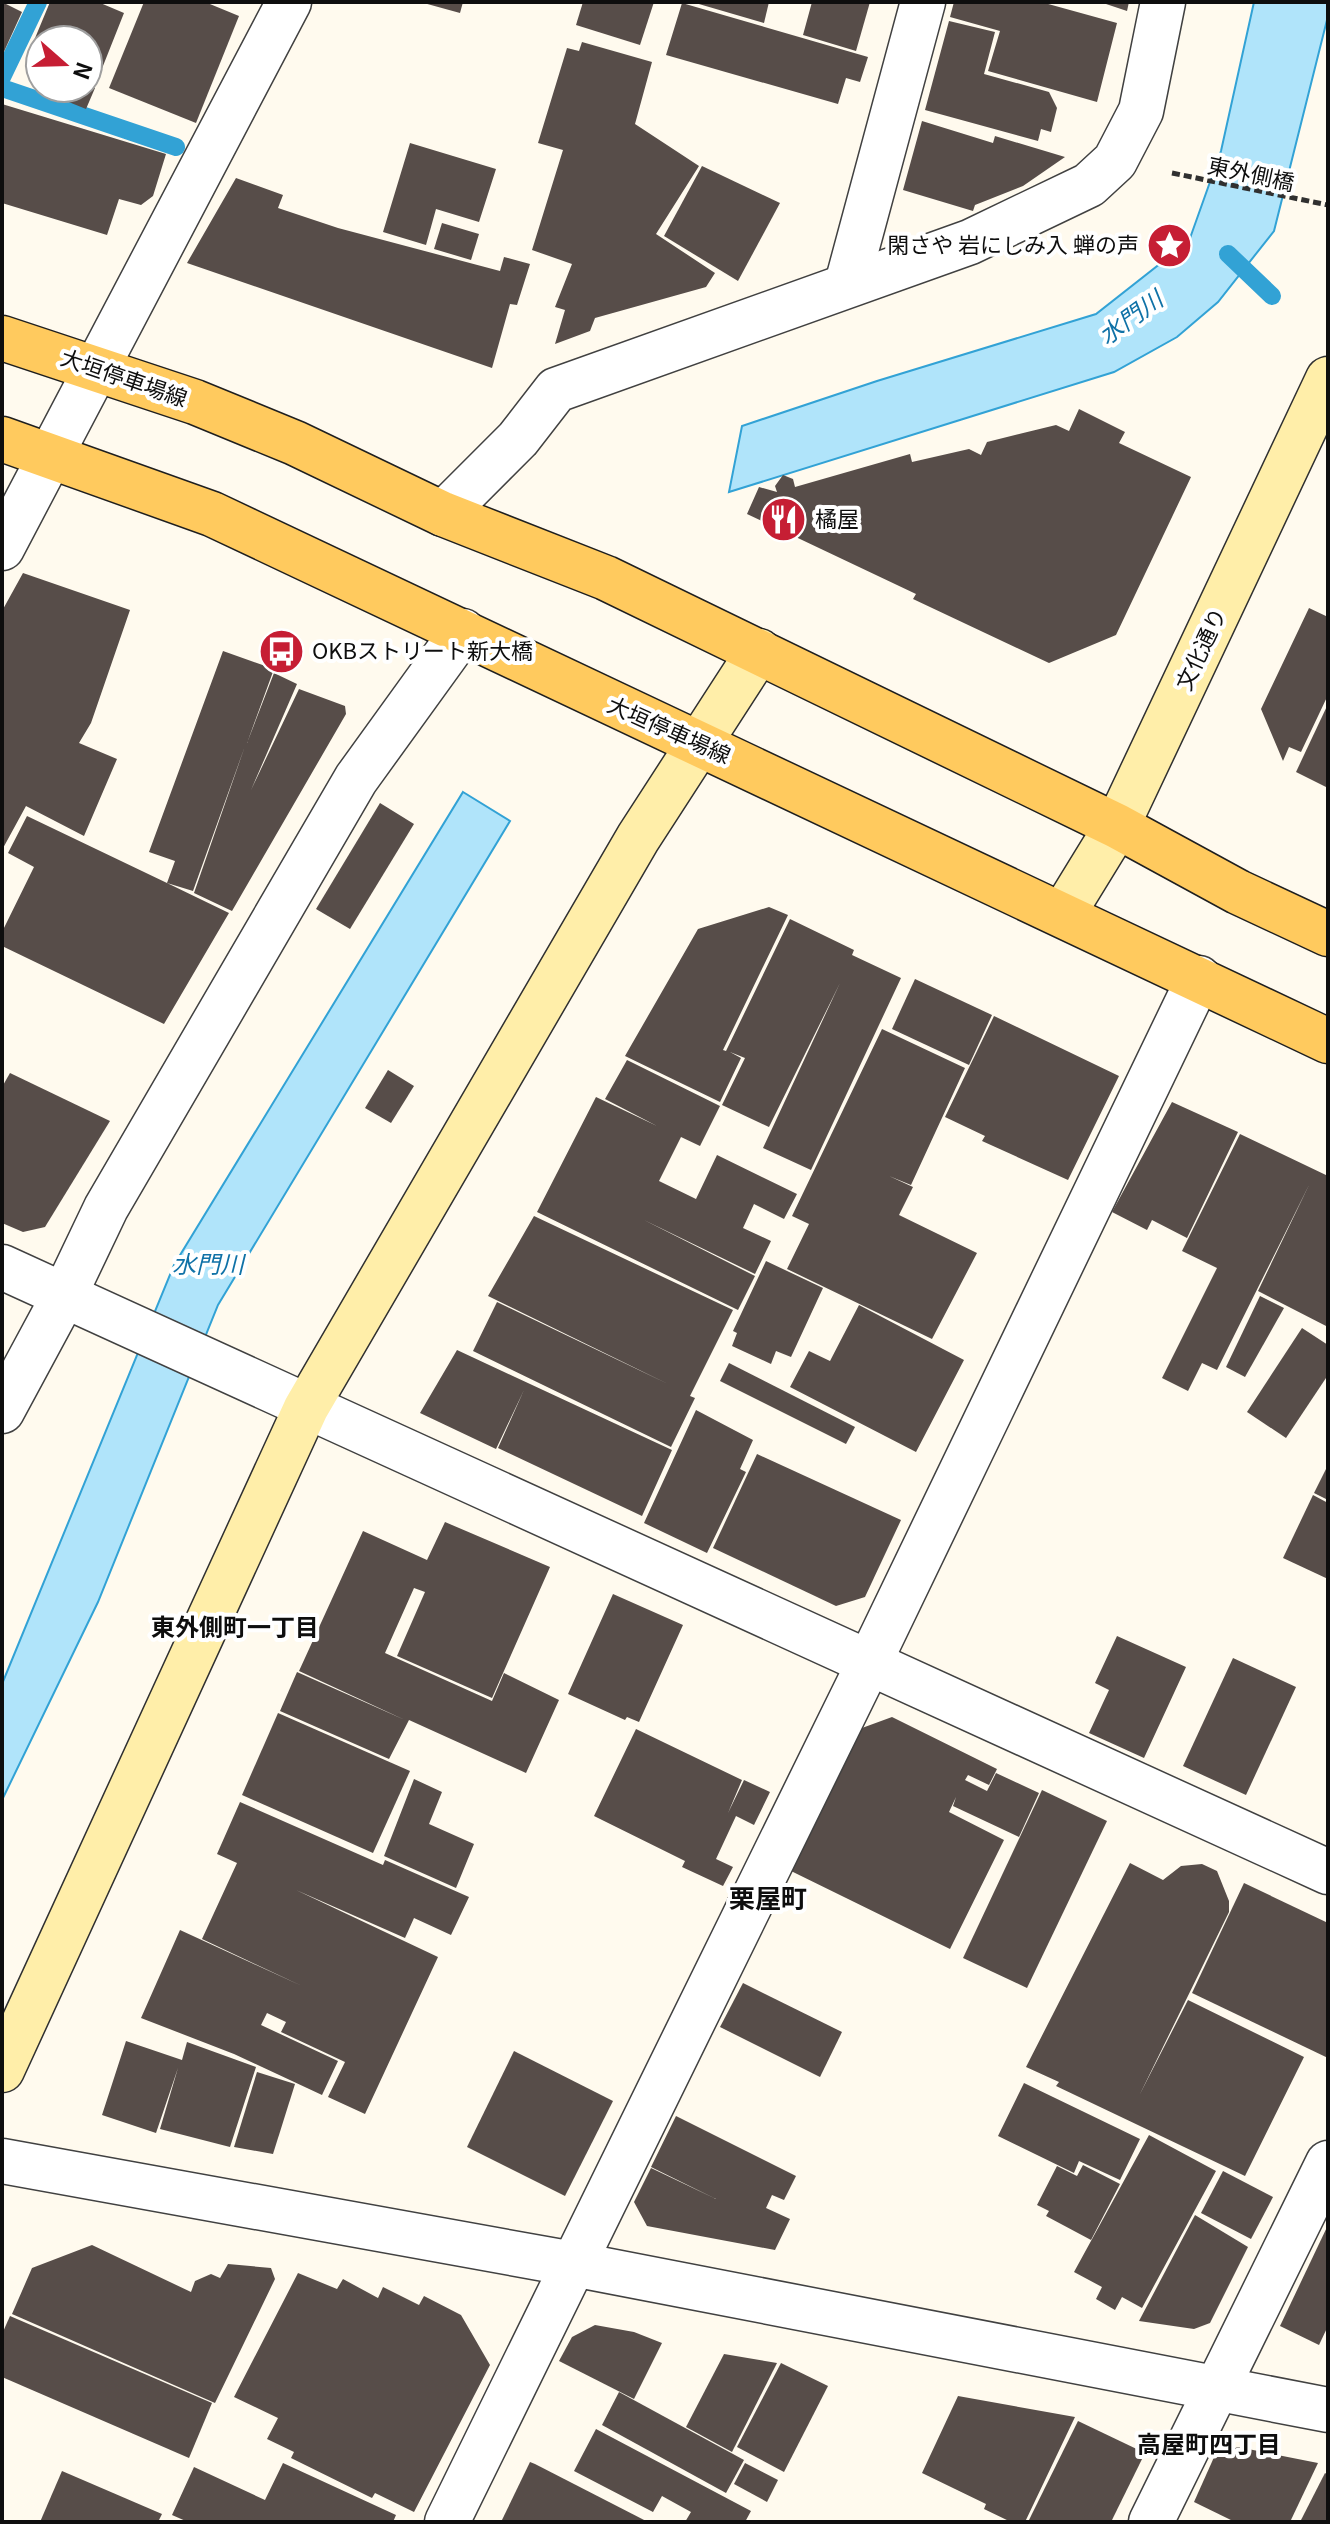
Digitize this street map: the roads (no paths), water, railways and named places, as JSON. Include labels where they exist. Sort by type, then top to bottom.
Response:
[{"type":"main road","name":"大垣停車場線","points":[[2,338],[100,368],[295,443],[443,514],[606,578],[1117,826],[1238,892],[1328,934]]},
{"type":"main road","name":"大垣停車場線","points":[[2,439],[54,455],[212,514],[1328,1041]]},
{"type":"street","points":[[2,548],[100,368],[289,2]]},
{"type":"street","points":[[847,284],[923,2]]},
{"type":"street","points":[[443,514],[518,439],[556,390],[970,242],[1089,185],[1115,161],[1141,111],[1163,2]]},
{"type":"street","name":"文化通り","points":[[1063,914],[1117,826],[1328,379]]},
{"type":"street","points":[[2,1411],[64,1296],[106,1208],[356,779],[463,631]]},
{"type":"street","points":[[2,2070],[306,1408],[638,838],[759,651]]},
{"type":"street","points":[[447,2522],[869,1663],[1199,978]]},
{"type":"street","points":[[2,1267],[1328,1872]]},
{"type":"street","points":[[2,2161],[573,2264],[1328,2410]]},
{"type":"street","points":[[1151,2522],[1328,2163]]},
{"type":"water","name":"水門川","points":[[1254,2],[1328,2],[1328,16],[1274,231],[1218,302],[1177,337],[1114,372],[729,492],[742,426],[1096,314],[1189,241],[1221,151]]},
{"type":"water","name":"水門川","points":[[463,792],[510,821],[218,1305],[98,1602],[2,1800],[2,1684],[174,1265]]},
{"type":"waterway","points":[[2,77],[38,2]]},
{"type":"waterway","points":[[2,88],[176,147]]},
{"type":"waterway","points":[[1228,254],[1272,296]]},
{"type":"place","name":"閑さや 岩にしみ入 蝉の声","points":[[1170,245]]},
{"type":"place","name":"橘屋","points":[[784,519]]},
{"type":"place","name":"OKBストリート新大橋","points":[[281,651]]},
{"type":"district","name":"東外側町一丁目","points":[[235,1628]]},
{"type":"district","name":"栗屋町","points":[[768,1899]]},
{"type":"district","name":"高屋町四丁目","points":[[1209,2445]]}]
